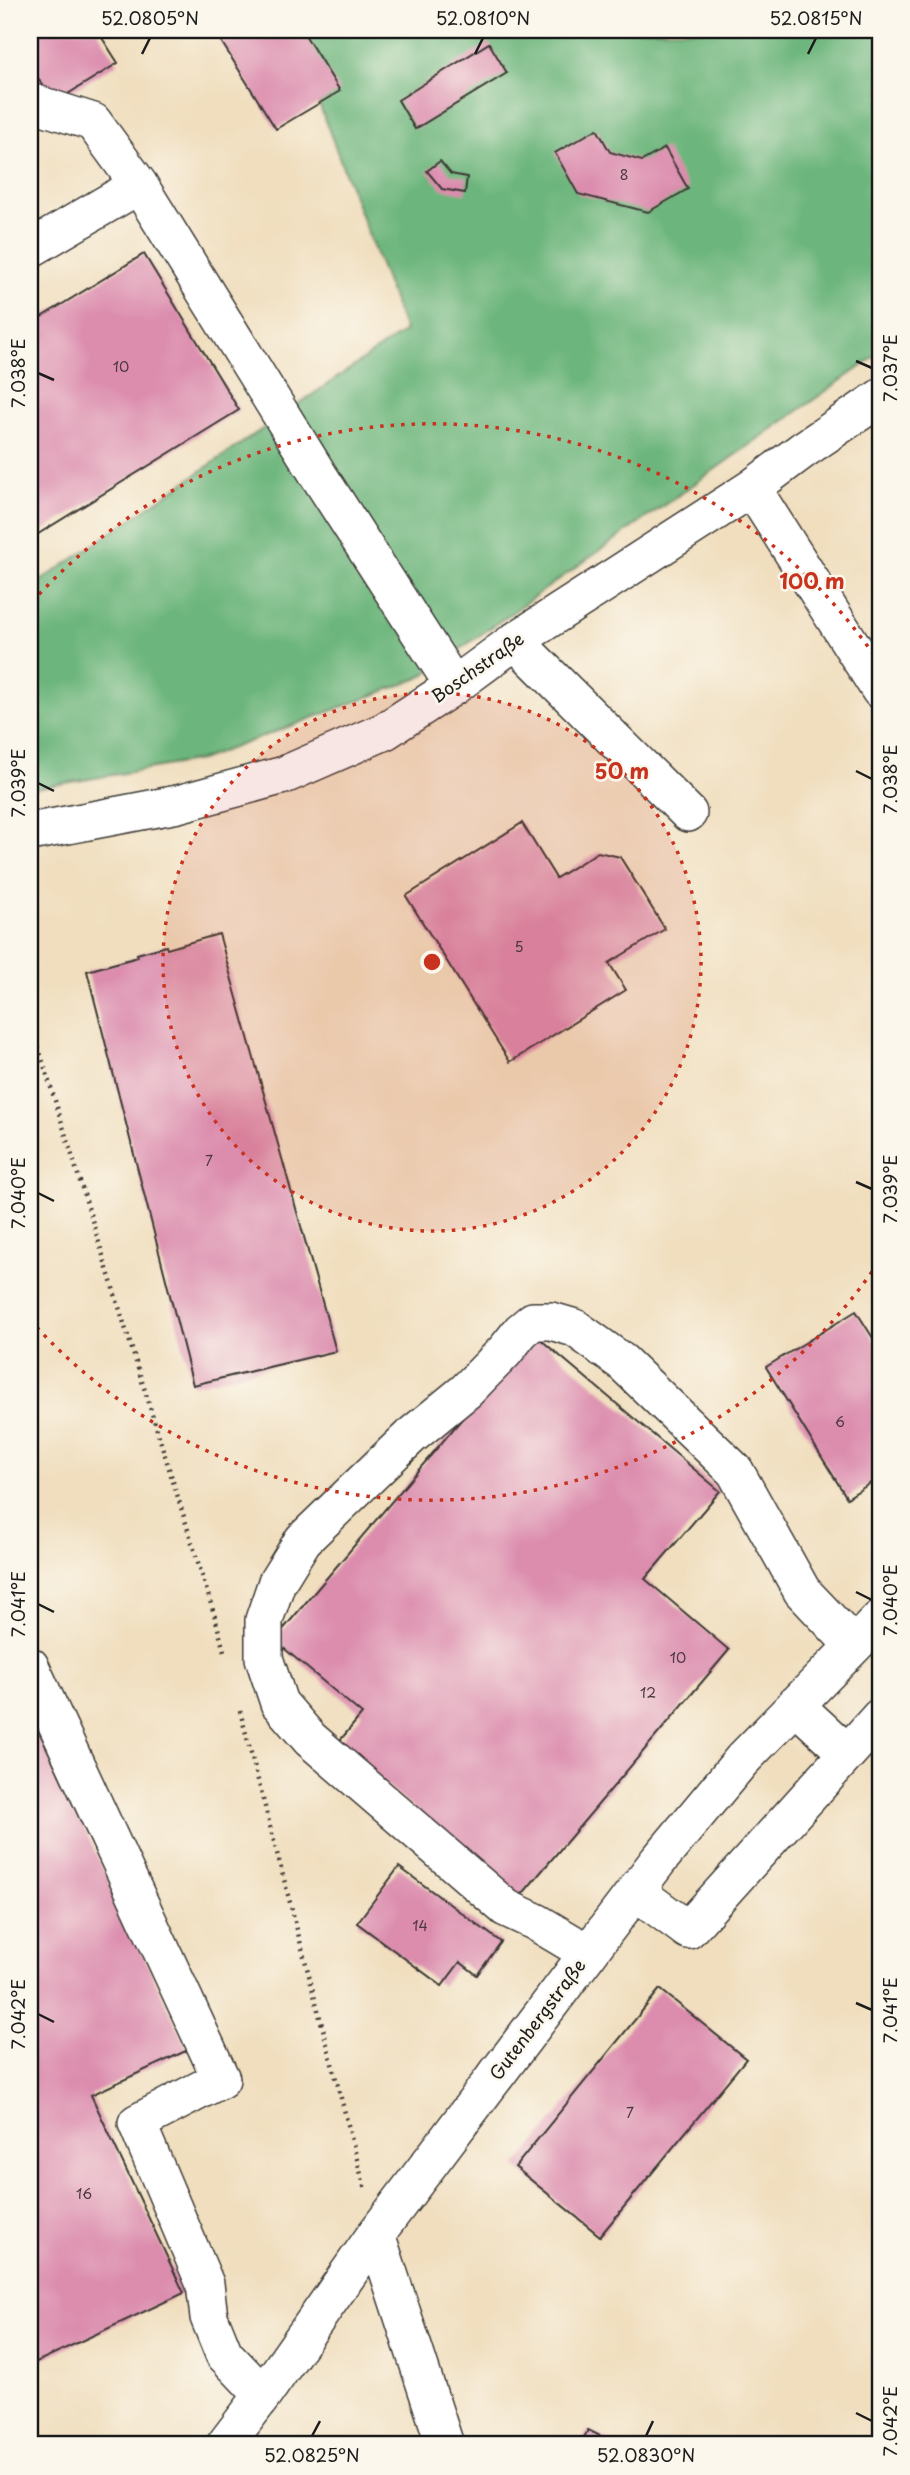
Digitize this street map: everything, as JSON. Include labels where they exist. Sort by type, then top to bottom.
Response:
[{"type":"street","points":[[30,102],[93,122],[139,185],[318,476],[454,686]]},
{"type":"street","points":[[30,249],[139,185]]},
{"type":"street","name":"Boschstraße","points":[[30,832],[177,804],[284,775],[385,731],[515,642],[752,488],[880,398]]},
{"type":"street","points":[[752,488],[880,690]]},
{"type":"street","points":[[515,642],[688,813]]},
{"type":"street","points":[[588,1953],[536,1922],[506,1908],[310,1739],[279,1703],[264,1658],[264,1620],[277,1583],[303,1541],[411,1436],[466,1391],[521,1331],[533,1321],[551,1321],[575,1328],[622,1362],[735,1471],[802,1591],[853,1645]]},
{"type":"street","name":"Gutenbergstraße","points":[[225,2445],[376,2234],[635,1891],[741,1760],[880,1619]]},
{"type":"street","points":[[30,1666],[220,2078],[136,2123],[205,2284],[209,2317],[224,2354],[263,2395]]},
{"type":"street","points":[[795,1705],[847,1753]]},
{"type":"street","points":[[635,1891],[688,1930],[880,1717]]},
{"type":"street","points":[[376,2234],[445,2445]]},
{"type":"path","points":[[30,1020],[226,1657]]},
{"type":"path","points":[[240,1711],[376,2234]]},
{"type":"green space","points":[[291,30],[880,30],[880,353],[419,678],[200,760],[30,789],[32,587],[405,331]]},
{"type":"building","points":[[30,30],[97,30],[118,63],[53,103],[30,65]]},
{"type":"building","points":[[214,30],[302,30],[340,91],[276,129]]},
{"type":"building","points":[[489,43],[507,73],[415,129],[398,100]]},
{"type":"building","points":[[597,129],[610,152],[642,161],[665,148],[688,189],[648,212],[578,194],[555,153]]},
{"type":"building","points":[[440,161],[451,174],[467,177],[465,193],[442,189],[427,171]]},
{"type":"building","points":[[144,254],[239,410],[30,539],[30,324]]},
{"type":"building","points":[[522,823],[556,878],[598,852],[620,857],[665,929],[609,963],[626,990],[510,1062],[406,896]]},
{"type":"building","points":[[219,934],[336,1351],[193,1385],[87,971],[138,957],[137,954],[166,946],[167,949]]},
{"type":"building","points":[[856,1311],[880,1349],[880,1477],[847,1498],[766,1367]]},
{"type":"building","points":[[534,1334],[720,1491],[645,1579],[729,1650],[519,1898],[337,1744],[362,1714],[274,1640]]},
{"type":"building","points":[[30,1712],[188,2050],[91,2095],[184,2293],[30,2365]]},
{"type":"building","points":[[399,1867],[501,1942],[477,1975],[460,1962],[442,1986],[357,1923]]},
{"type":"building","points":[[660,1989],[746,2059],[600,2236],[515,2167]]},
{"type":"building","points":[[588,2430],[618,2445],[580,2445]]}]
